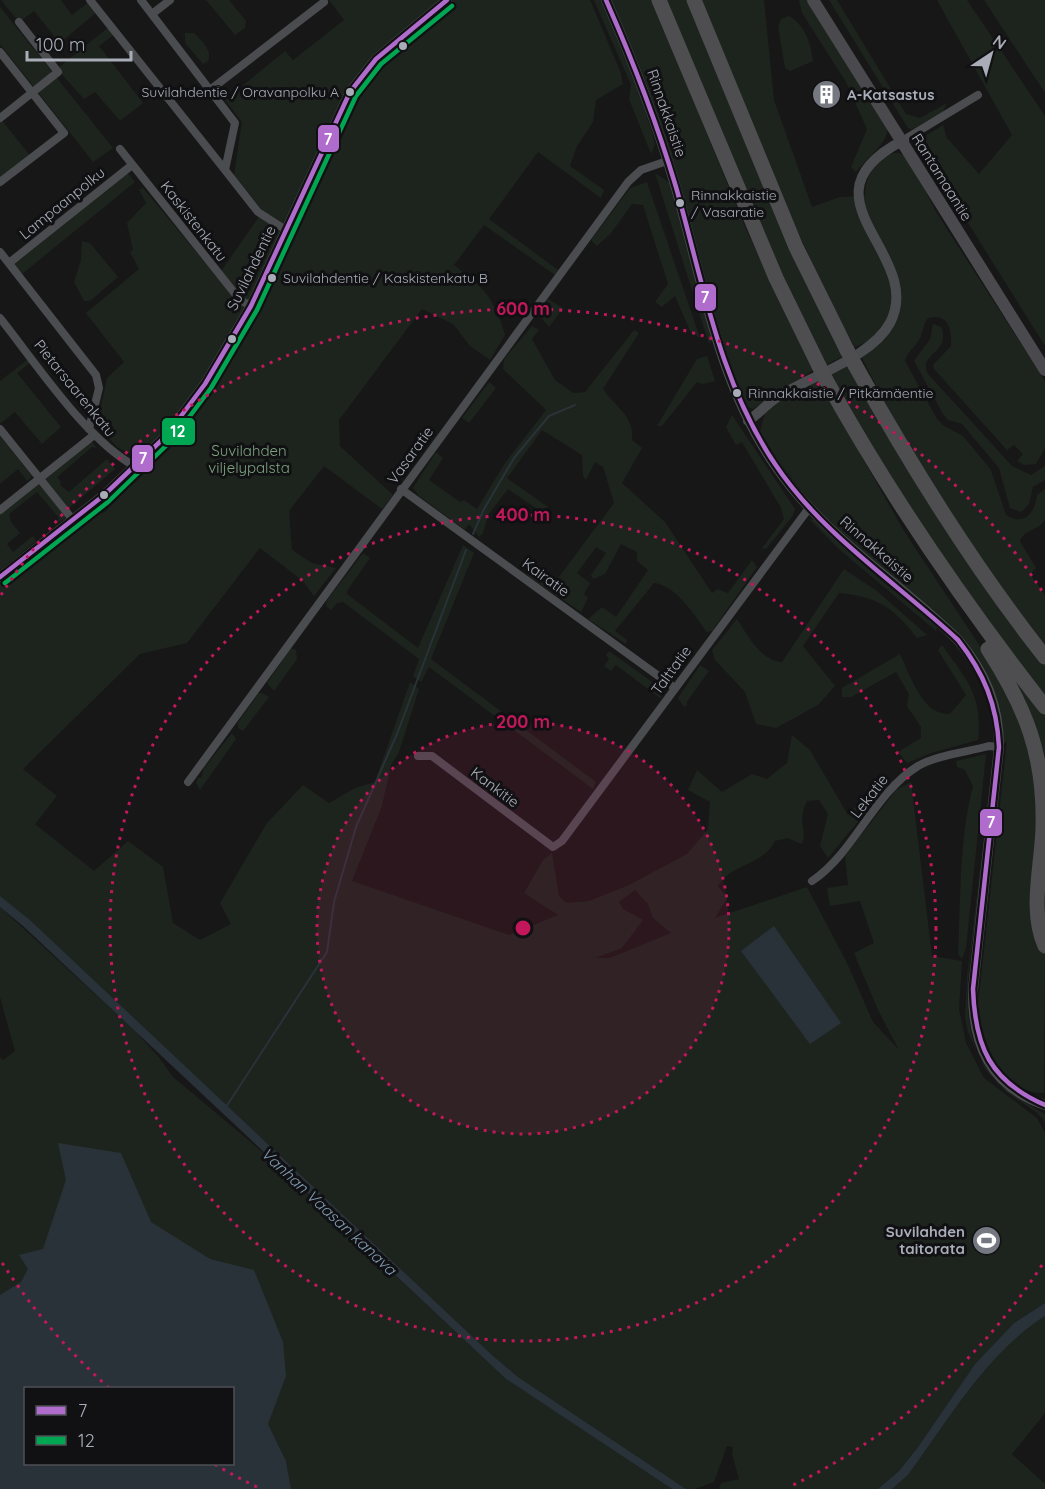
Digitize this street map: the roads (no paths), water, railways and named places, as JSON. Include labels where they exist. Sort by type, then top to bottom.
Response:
[{"type":"highway","points":[[659,0],[776,278],[823,373],[884,480],[975,618],[1045,707]]},
{"type":"highway","points":[[694,0],[796,247],[855,365],[914,468],[973,559],[1045,657]]},
{"type":"highway","points":[[975,618],[980,636],[1021,703],[1038,753],[1044,814],[1037,905],[1039,926],[1045,946]]},
{"type":"main road","name":"Rantamaantie","points":[[813,0],[1045,370]]},
{"type":"street","points":[[90,0],[258,212],[286,230]]},
{"type":"street","points":[[141,0],[235,123],[225,170]]},
{"type":"street","points":[[152,14],[170,0]]},
{"type":"street","name":"Suvilahdentie","points":[[0,577],[136,467],[166,436],[205,384],[251,306],[341,110],[357,83],[396,40],[447,0]]},
{"type":"street","name":"Rinnakkaistie","points":[[606,0],[641,83],[668,161],[728,377],[748,421],[774,464],[809,508],[939,622],[967,651],[992,694],[998,713],[999,747],[973,989],[973,1021],[981,1048],[995,1071],[1010,1086],[1045,1105]]},
{"type":"street","points":[[210,90],[324,2]]},
{"type":"street","points":[[0,118],[58,72],[19,22]]},
{"type":"street","points":[[0,51],[64,133],[0,182]]},
{"type":"street","points":[[748,421],[775,399],[862,351],[877,340],[890,322],[895,308],[894,281],[863,219],[858,190],[862,173],[868,163],[879,153],[978,95]]},
{"type":"street","name":"Kaskistenkatu","points":[[120,149],[240,300],[251,306]]},
{"type":"street","name":"Vasaratie","points":[[188,783],[401,489],[628,182],[642,170],[668,161]]},
{"type":"street","name":"Lampaanpolku","points":[[9,263],[132,165]]},
{"type":"street","points":[[0,252],[96,375],[99,388],[92,432],[0,510]]},
{"type":"street","name":"Pietarsaarenkatu","points":[[0,318],[107,449],[136,467]]},
{"type":"street","points":[[0,429],[73,520]]},
{"type":"street","name":"Kairatie","points":[[401,489],[675,688]]},
{"type":"street","name":"Talttatie","points":[[553,847],[562,841],[809,508]]},
{"type":"street","name":"Lekatie","points":[[812,881],[828,870],[903,777],[920,765],[989,746],[999,747]]},
{"type":"street","name":"Kankitie","points":[[418,756],[432,756],[553,847]]},
{"type":"water","name":"Vanhan Vaasan kanava","points":[[0,896],[30,920],[492,1355],[518,1377],[686,1489],[672,1489],[506,1379],[0,907]]},
{"type":"water","points":[[774,926],[841,1023],[810,1044],[741,951]]},
{"type":"water","points":[[58,1143],[121,1153],[151,1222],[210,1259],[254,1270],[283,1342],[286,1376],[268,1424],[286,1461],[291,1489],[0,1489],[0,1295],[21,1282],[28,1269],[19,1255],[43,1249],[66,1180]]},
{"type":"water","points":[[1045,1303],[1045,1316],[1024,1331],[987,1368],[908,1475],[892,1489],[878,1489],[899,1471],[918,1447],[975,1364],[1014,1323]]},
{"type":"waterway","points":[[473,534],[484,509],[514,458],[549,416],[575,405]]},
{"type":"waterway","points":[[226,1107],[327,952],[334,902],[356,827],[397,734],[466,550]]},
{"type":"place","name":"Suvilahdentie / Oravanpolku A","points":[[350,92]]},
{"type":"place","name":"A-Katsastus","points":[[826,94]]},
{"type":"place","name":"Rinnakkaistie / Vasaratie","points":[[680,203]]},
{"type":"place","name":"Suvilahdentie / Kaskistenkatu B","points":[[272,278]]},
{"type":"place","name":"Rinnakkaistie / Pitkämäentie","points":[[737,393]]},
{"type":"place","name":"Suvilahden taitorata","points":[[986,1240]]},
{"type":"park label","name":"Suvilahden viljelypalsta","points":[[249,458]]}]
